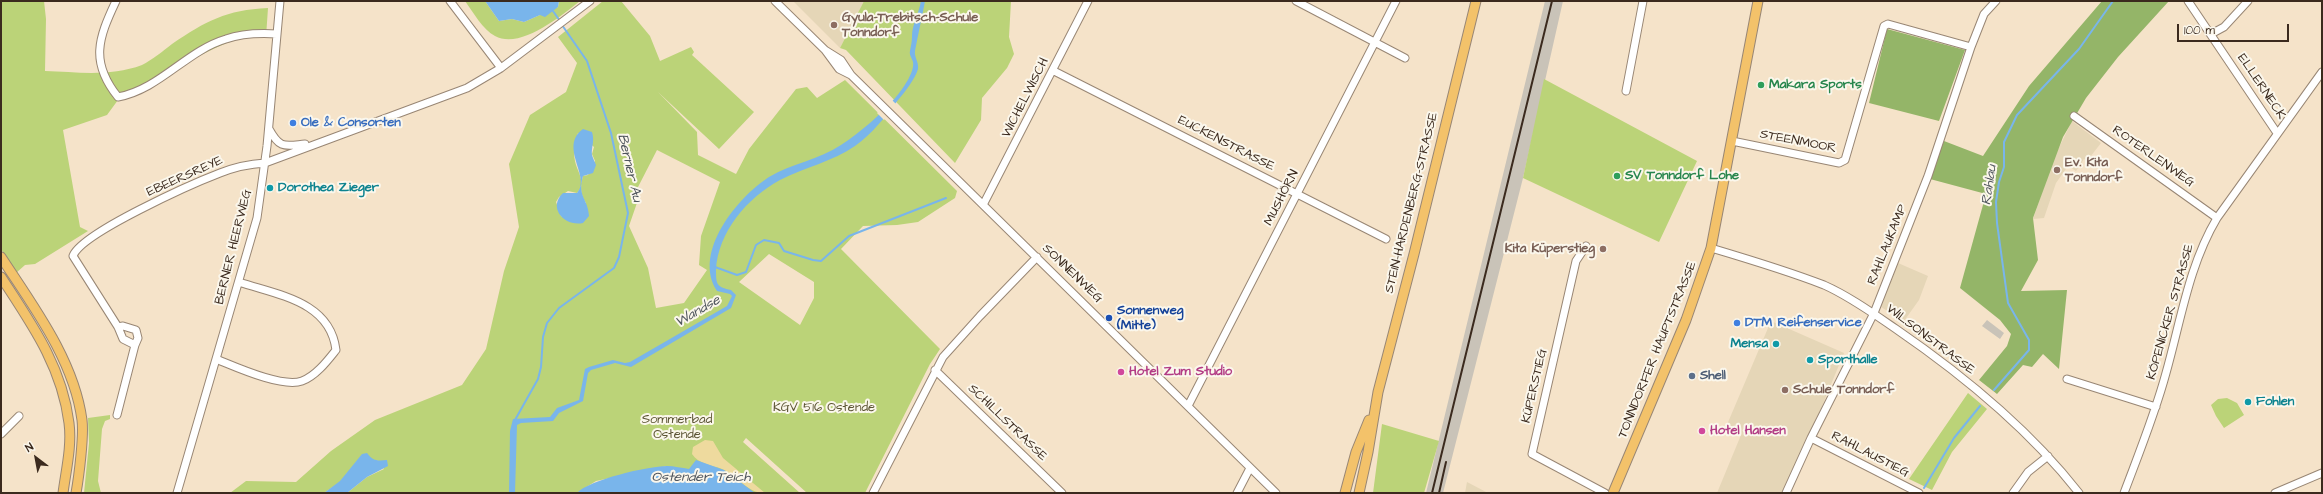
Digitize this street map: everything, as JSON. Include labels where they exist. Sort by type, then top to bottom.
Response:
[{"type":"main road","name":"STEIN-HARDENBERG-STRASSE","points":[[1359,493],[1368,452],[1373,411],[1414,254],[1476,1]]},
{"type":"main road","name":"TONNDORFER HAUPTSTRASSE","points":[[1613,493],[1686,320],[1711,248],[1758,1]]},
{"type":"main road","points":[[1,257],[59,349],[70,378],[82,420],[76,493]]},
{"type":"main road","points":[[1,277],[50,356],[63,390],[69,424],[69,452],[63,493]]},
{"type":"main road","name":"STEIN-HARDENBERG-STRASSE","points":[[1345,493],[1356,452],[1373,411]]},
{"type":"street","points":[[116,1],[103,33],[99,61],[102,75],[118,97],[141,90],[225,39],[252,34],[277,34]]},
{"type":"street","name":"BERNER HEERWEG","points":[[177,493],[257,218],[265,163],[280,1]]},
{"type":"street","points":[[450,1],[501,68]]},
{"type":"street","name":"EBEERSREYE","points":[[118,327],[73,256],[76,250],[137,211],[221,172],[249,164],[265,163],[311,144],[457,92],[501,68],[565,22],[590,1]]},
{"type":"street","name":"SONNENWEG","points":[[775,1],[825,50],[841,60],[851,75],[1276,493]]},
{"type":"street","name":"WICHELWISCH","points":[[983,205],[1054,71],[1088,1]]},
{"type":"street","points":[[1296,1],[1405,58]]},
{"type":"street","name":"MUSHÖRN","points":[[1188,406],[1396,1]]},
{"type":"street","points":[[1626,91],[1643,1]]},
{"type":"street","name":"RAHLAUKAMP","points":[[1786,493],[1811,438],[1874,313],[1928,176],[1984,14],[1996,1]]},
{"type":"street","name":"ELLERNECK","points":[[2188,1],[2278,133]]},
{"type":"street","points":[[2211,34],[2224,27],[2248,1]]},
{"type":"street","name":"STEENMOOR","points":[[1732,141],[1839,163],[1844,160],[1884,26],[1888,24],[1971,48]]},
{"type":"street","name":"EUCKENSTRASSE","points":[[1054,71],[1298,193],[1386,239]]},
{"type":"street","name":"KÖPENICKER STRASSE","points":[[2124,493],[2156,406],[2197,256],[2218,218],[2322,72]]},
{"type":"street","name":"ROTERLENWEG","points":[[2074,116],[2218,218]]},
{"type":"street","name":"EBEERSREYE","points":[[268,129],[275,140],[281,145],[292,147],[311,144]]},
{"type":"street","name":"KÜPERSTIEG","points":[[1586,246],[1576,261],[1532,454],[1605,493]]},
{"type":"street","name":"WILSONSTRASSE","points":[[1711,248],[1825,286],[1874,313],[1933,354],[1981,394],[2048,456],[2079,493]]},
{"type":"street","points":[[873,493],[935,370],[944,357],[980,316],[1037,257]]},
{"type":"street","points":[[216,359],[274,379],[295,382],[302,381],[318,370],[336,350],[332,331],[315,310],[299,301],[239,282]]},
{"type":"street","points":[[117,415],[138,338],[136,330],[124,326],[118,327],[123,340],[135,345]]},
{"type":"street","name":"SCHILLSTRASSE","points":[[935,370],[1062,493]]},
{"type":"street","points":[[2067,379],[2156,406]]},
{"type":"street","points":[[1,434],[19,416]]},
{"type":"street","name":"RAHLAUSTIEG","points":[[1811,438],[1920,493]]},
{"type":"street","points":[[2013,493],[2028,472],[2048,456]]},
{"type":"street","points":[[1237,493],[1250,468]]},
{"type":"street","points":[[2275,493],[2322,473]]},
{"type":"shaded area","name":"Gyula-Trebitsch-Schule Tonndorf","points":[[793,1],[864,1],[840,48]]},
{"type":"shaded area","points":[[1545,1],[1563,1],[1523,178],[1443,493],[1426,493]]},
{"type":"shaded area","name":"Ev. Kita Tonndorf","points":[[2072,121],[2101,143],[2087,161],[2084,159],[2076,171],[2068,166],[2056,183],[2044,218],[2033,219],[2053,160]]},
{"type":"shaded area","points":[[1898,263],[1928,276],[1919,300],[1904,321],[1881,307]]},
{"type":"shaded area","points":[[1987,320],[2004,333],[2000,339],[1982,326]]},
{"type":"shaded area","name":"Schule Tonndorf","points":[[1771,321],[1844,353],[1786,493],[1717,493],[1741,435],[1726,427]]},
{"type":"shaded area","points":[[1467,482],[1488,493],[1465,493]]},
{"type":"green space","points":[[1,1],[44,1],[46,19],[45,71],[81,73],[118,71],[142,65],[195,29],[217,18],[240,11],[268,8],[266,37],[251,37],[234,41],[216,48],[180,67],[133,96],[118,100],[107,115],[63,130],[80,227],[88,231],[35,264],[25,265],[16,273],[1,249]]},
{"type":"green space","points":[[465,1],[485,1],[499,21],[512,19],[524,22],[558,7],[559,1],[580,1],[540,29],[516,39],[505,39],[495,36],[486,30]]},
{"type":"green space","points":[[603,1],[621,1],[650,36],[660,61],[691,47],[694,52],[692,55],[754,112],[719,149],[658,92],[697,132],[698,155],[736,174],[749,149],[796,89],[807,87],[817,98],[845,80],[957,191],[955,198],[918,222],[897,225],[863,226],[841,249],[940,349],[930,364],[865,493],[807,493],[746,438],[743,442],[800,493],[671,493],[667,466],[596,481],[577,493],[347,493],[367,477],[384,469],[379,461],[372,460],[366,454],[362,455],[340,482],[324,493],[230,493],[246,481],[296,482],[331,451],[375,420],[462,385],[486,349],[504,271],[519,227],[509,164],[530,115],[566,92],[577,63],[558,37]],"holes":[[[578,133],[594,147],[592,154],[595,161],[588,175],[583,176],[582,180],[582,193],[586,203],[568,220],[561,216],[556,202],[559,197],[568,191],[577,193],[580,189],[581,181],[574,154]],[[657,150],[720,182],[701,236],[699,265],[707,270],[684,303],[656,308],[648,268],[629,226],[639,197],[637,189]],[[769,254],[814,282],[814,298],[800,325],[739,282]]]},
{"type":"green space","points":[[864,1],[1011,1],[1009,37],[1014,54],[1007,68],[982,98],[981,120],[955,163],[846,50],[840,48]]},
{"type":"green space","points":[[2102,1],[2169,1],[2118,57],[2086,98],[2063,137],[2033,218],[2038,260],[2021,291],[2067,290],[2059,369],[2043,354],[2032,367],[2023,365],[1997,394],[1979,380],[2007,346],[2011,334],[2000,320],[1960,288],[1986,194],[1930,179],[1944,141],[1983,156],[2029,86]]},
{"type":"green space","points":[[1887,29],[1965,50],[1939,121],[1869,103]]},
{"type":"green space","name":"SV Tonndorf Lohe","points":[[1544,79],[1697,161],[1659,242],[1523,178]]},
{"type":"green space","points":[[1968,393],[1987,409],[1952,452],[1932,490],[1909,479]]},
{"type":"green space","points":[[2227,398],[2237,403],[2244,415],[2224,428],[2211,405],[2218,399]]},
{"type":"green space","points":[[110,415],[110,419],[105,421],[102,429],[98,481],[101,493],[84,493],[89,443],[88,418]]},
{"type":"green space","points":[[1382,424],[1439,441],[1424,493],[1373,493]]},
{"type":"sand","points":[[705,440],[713,441],[723,458],[765,493],[753,490],[728,472],[698,460],[692,454],[693,447]]},
{"type":"water","points":[[485,1],[559,1],[558,7],[545,17],[540,15],[524,22],[512,19],[499,21]]},
{"type":"water","points":[[921,1],[925,1],[915,51],[918,69],[910,85],[884,118],[867,136],[846,152],[789,175],[768,187],[746,206],[728,230],[722,242],[718,256],[716,275],[717,282],[720,286],[731,290],[736,295],[731,308],[631,367],[615,363],[591,370],[588,373],[583,401],[559,413],[553,421],[521,423],[517,425],[515,493],[509,493],[510,431],[513,419],[550,417],[557,408],[579,400],[585,369],[613,360],[625,363],[630,362],[727,306],[732,296],[730,294],[717,291],[711,276],[710,260],[714,243],[722,227],[744,198],[769,177],[787,168],[833,150],[841,145],[870,123],[896,97],[905,85],[912,71],[913,62],[910,52],[912,32]]},
{"type":"water","points":[[583,129],[592,132],[592,155],[596,165],[593,173],[583,176],[581,183],[574,153],[576,136]]},
{"type":"water","points":[[581,186],[589,216],[583,223],[570,222],[560,215],[557,205],[563,193],[577,193]]},
{"type":"water","points":[[367,453],[371,458],[376,460],[387,460],[388,466],[367,477],[347,493],[324,493],[340,481],[362,454]]},
{"type":"water","name":"Ostender Teich","points":[[696,460],[724,470],[755,493],[577,493],[593,483],[647,468],[667,466],[689,469]]},
{"type":"pier","points":[[891,99],[897,105],[884,120],[877,113]]},
{"type":"waterway","name":"Rahlau","points":[[1994,390],[2029,350],[2029,340],[2008,303],[1997,223],[1996,202],[1999,182],[2004,167],[2004,142],[2017,115],[2079,49],[2113,1]]},
{"type":"waterway","name":"Berner Au","points":[[553,11],[560,21]]},
{"type":"waterway","name":"Berner Au","points":[[515,420],[538,379],[541,367],[543,337],[547,323],[559,308],[614,268],[619,257],[628,213],[611,133],[587,61],[562,25]]},
{"type":"waterway","points":[[715,267],[737,275],[746,272],[756,245],[764,240],[779,243],[784,251],[821,261],[849,236],[946,198]]},
{"type":"waterway","name":"Rahlau","points":[[1924,488],[1954,438],[1980,406]]},
{"type":"railway","points":[[1432,493],[1552,1]]},
{"type":"railway","points":[[1439,493],[1446,462]]},
{"type":"place","name":"Gyula-Trebitsch-Schule Tonndorf","points":[[834,25]]},
{"type":"place","name":"Makara Sports","points":[[1761,85]]},
{"type":"place","name":"Ole & Consorten","points":[[293,123]]},
{"type":"place","name":"Ev. Kita Tonndorf","points":[[2057,170]]},
{"type":"place","name":"SV Tonndorf Lohe","points":[[1617,176]]},
{"type":"place","name":"Dorothea Zieger","points":[[270,188]]},
{"type":"place","name":"Kita Küperstieg","points":[[1603,249]]},
{"type":"place","name":"Sonnenweg (Mitte)","points":[[1109,318]]},
{"type":"place","name":"DTM Reifenservice","points":[[1737,323]]},
{"type":"place","name":"Mensa","points":[[1776,344]]},
{"type":"place","name":"Sporthalle","points":[[1810,360]]},
{"type":"place","name":"Hotel Zum Studio","points":[[1121,372]]},
{"type":"place","name":"Shell","points":[[1692,376]]},
{"type":"place","name":"Schule Tonndorf","points":[[1785,390]]},
{"type":"place","name":"Fohlen","points":[[2248,402]]},
{"type":"place","name":"Hotel Hansen","points":[[1702,431]]},
{"type":"water label","name":"Wandse","points":[[698,312]]},
{"type":"park label","name":"KGV 516 Ostende","points":[[824,408]]},
{"type":"park label","name":"Sommerbad Ostende","points":[[677,428]]}]
